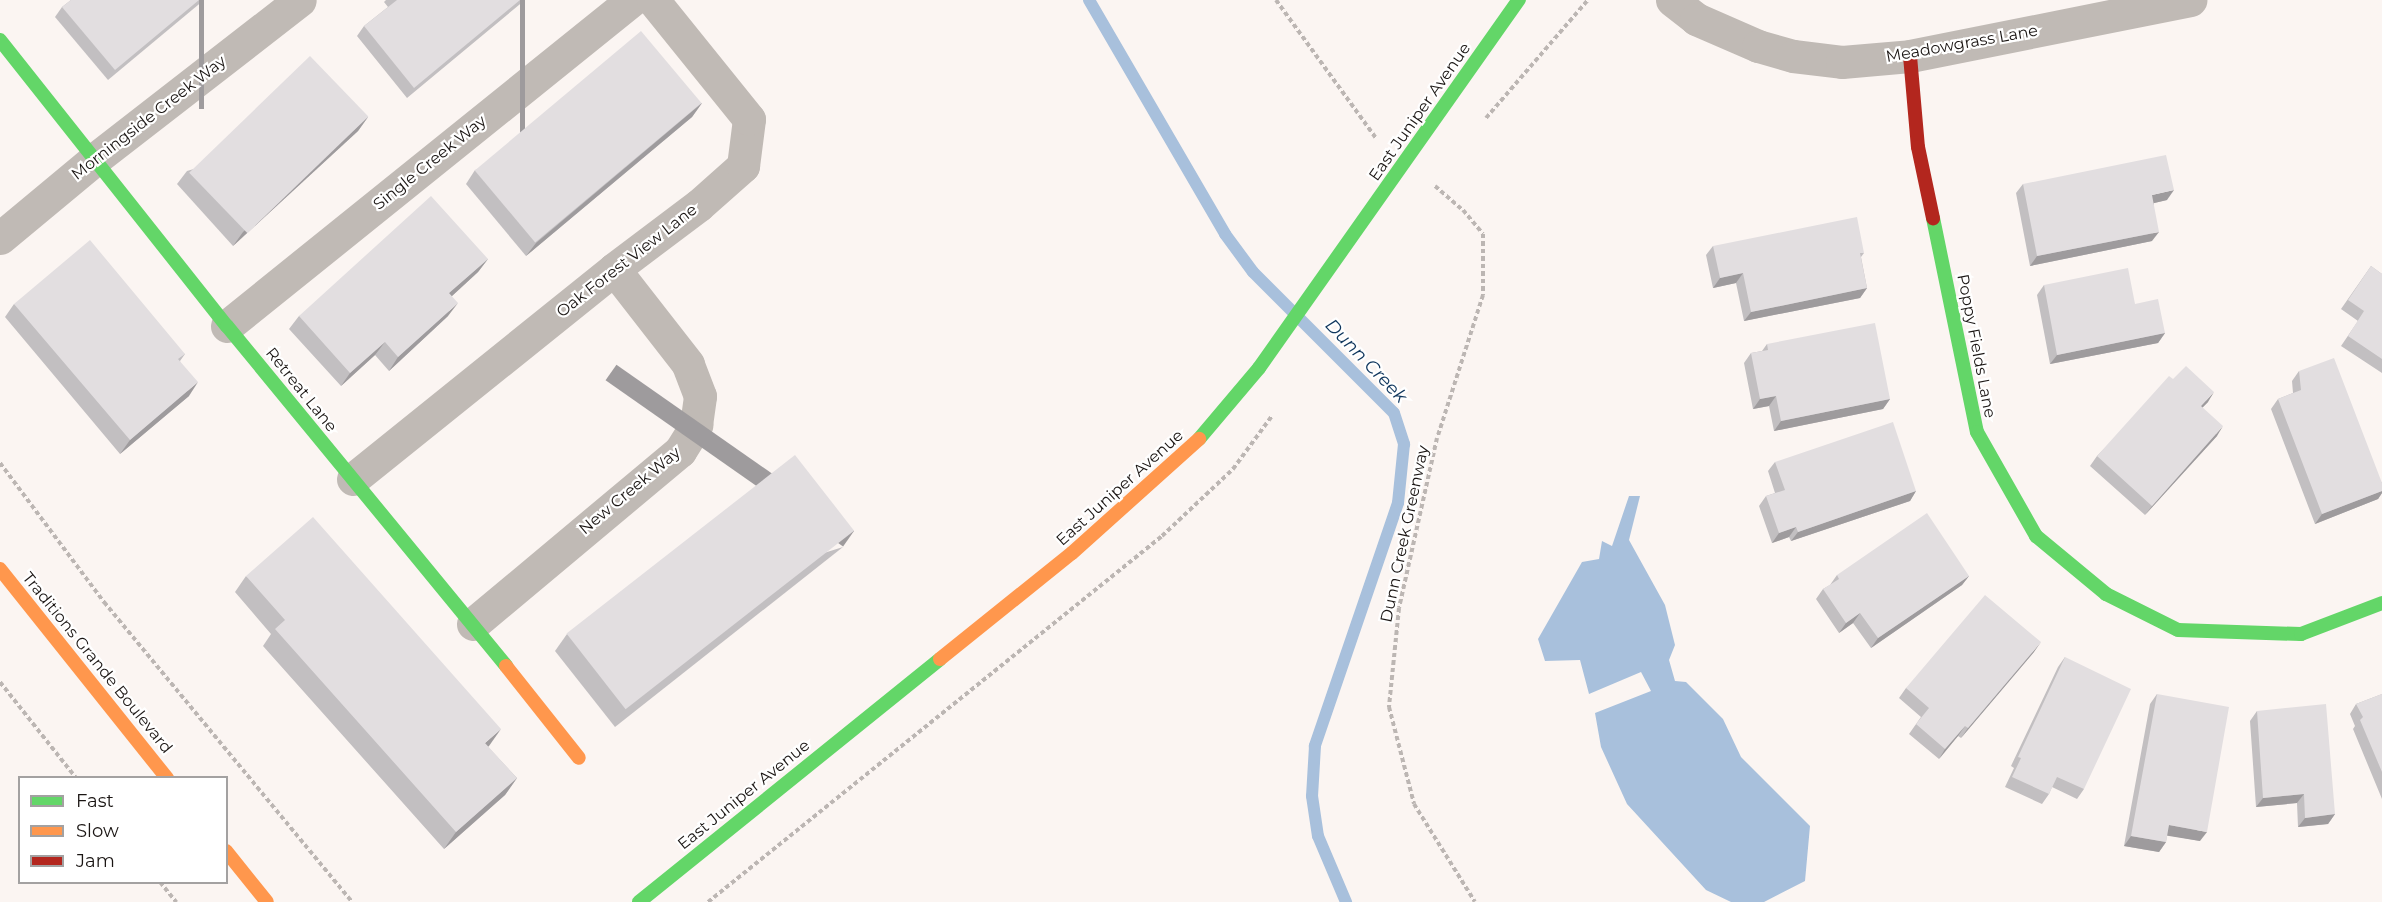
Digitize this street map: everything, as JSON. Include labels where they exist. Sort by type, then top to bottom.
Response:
[{"type":"street","name":"Morningside Creek Way","points":[[0,238],[95,159],[300,0]]},
{"type":"street","name":"Single Creek Way","points":[[227,326],[633,0]]},
{"type":"street","name":"Oak Forest View Lane","points":[[353,479],[614,269],[699,204],[743,166],[749,119],[653,0]]},
{"type":"street","name":"East Juniper Avenue","points":[[639,902],[1072,554],[1189,450],[1258,368],[1519,0]]},
{"type":"street","name":"Meadowgrass Lane","points":[[1672,0],[1696,19],[1758,46],[1793,56],[1842,62],[1910,56],[2190,0]]},
{"type":"street","name":"Retreat Lane","points":[[0,40],[227,326],[473,624],[579,758]]},
{"type":"street","name":"Poppy Fields Lane","points":[[1910,56],[1918,147],[1977,432],[2036,536],[2106,594],[2178,630],[2301,634],[2382,603]]},
{"type":"street","name":"New Creek Way","points":[[473,624],[680,451],[696,425],[700,396],[688,364],[614,269]]},
{"type":"street","name":"Traditions Grande Boulevard","points":[[0,569],[166,776]]},
{"type":"street","points":[[228,853],[267,902]]},
{"type":"path","points":[[1276,0],[1377,139]]},
{"type":"path","points":[[1481,124],[1588,0]]},
{"type":"path","points":[[1428,193],[1440,177]]},
{"type":"path","name":"Dunn Creek Greenway","points":[[1429,181],[1463,210],[1483,234],[1483,296],[1437,438],[1399,608],[1389,707],[1414,804],[1474,902]]},
{"type":"path","points":[[708,902],[1162,536],[1233,469],[1265,426]]},
{"type":"path","points":[[0,463],[104,602],[352,902]]},
{"type":"path","points":[[0,682],[75,776]]},
{"type":"path","points":[[162,884],[176,902]]},
{"type":"water","points":[[1629,496],[1640,496],[1629,540],[1665,605],[1675,645],[1669,660],[1675,681],[1686,682],[1723,719],[1741,757],[1810,826],[1805,881],[1764,902],[1731,902],[1706,890],[1627,804],[1601,747],[1595,713],[1651,691],[1641,672],[1589,694],[1580,660],[1545,661],[1538,639],[1582,562],[1599,559],[1602,541],[1612,546]]},
{"type":"building","points":[[71,0],[199,0],[115,70],[62,7]]},
{"type":"building","points":[[397,0],[520,0],[414,88],[364,26]]},
{"type":"building","points":[[641,31],[701,103],[535,242],[475,170]]},
{"type":"building","points":[[310,56],[368,116],[248,233],[189,173]]},
{"type":"building","points":[[2166,155],[2174,190],[2152,195],[2159,232],[2037,256],[2023,184]]},
{"type":"building","points":[[431,196],[488,259],[449,293],[458,303],[398,357],[385,342],[350,373],[299,316]]},
{"type":"building","points":[[1857,217],[1864,253],[1860,253],[1867,288],[1751,312],[1743,273],[1720,278],[1713,246]]},
{"type":"building","points":[[90,240],[185,354],[178,359],[198,382],[130,440],[14,304]]},
{"type":"building","points":[[2371,266],[2382,274],[2382,359],[2348,336],[2364,311],[2348,300]]},
{"type":"building","points":[[2128,268],[2135,304],[2158,299],[2165,333],[2057,355],[2044,285]]},
{"type":"building","points":[[1875,323],[1890,399],[1781,421],[1776,396],[1760,399],[1751,353],[1768,350],[1767,344]]},
{"type":"building","points":[[2334,358],[2382,483],[2382,491],[2322,514],[2278,399],[2301,390],[2299,371]]},
{"type":"building","points":[[2186,366],[2214,392],[2201,406],[2223,426],[2152,506],[2097,456],[2169,376],[2173,379]]},
{"type":"building","points":[[1893,422],[1916,491],[1798,532],[1796,527],[1779,533],[1766,496],[1785,490],[1775,462]]},
{"type":"building","points":[[795,455],[854,531],[626,709],[566,634]]},
{"type":"building","points":[[1927,513],[1969,576],[1878,638],[1860,613],[1846,623],[1823,589],[1839,579],[1837,575]]},
{"type":"building","points":[[313,517],[501,729],[485,743],[517,778],[456,832],[275,629],[285,620],[246,576]]},
{"type":"building","points":[[1985,595],[2041,642],[1968,728],[1965,726],[1945,749],[1916,724],[1929,708],[1906,688]]},
{"type":"building","points":[[2065,657],[2131,689],[2084,789],[2057,777],[2049,794],[2012,777],[2021,758],[2018,757]]},
{"type":"building","points":[[2157,694],[2229,707],[2207,832],[2169,825],[2166,842],[2131,836]]},
{"type":"building","points":[[2382,694],[2382,772],[2360,720],[2363,717],[2356,704]]},
{"type":"building","points":[[2326,704],[2335,814],[2305,818],[2304,794],[2263,798],[2257,711]]},
{"type":"waterway","name":"Dunn Creek","points":[[1089,0],[1225,234],[1253,272],[1394,413],[1404,444],[1398,503],[1315,746],[1312,796],[1318,836],[1346,902]]},
{"type":"traffic: fast","points":[[1199,439],[1259,368],[1519,0]]},
{"type":"traffic: fast","points":[[0,40],[227,326],[506,666]]},
{"type":"traffic: fast","points":[[1933,218],[1977,432],[2036,536],[2106,594],[2178,630],[2301,634],[2382,603]]},
{"type":"traffic: fast","points":[[639,902],[940,659]]},
{"type":"traffic: slow","points":[[940,659],[1072,553],[1199,439]]},
{"type":"traffic: slow","points":[[0,569],[165,776]]},
{"type":"traffic: slow","points":[[506,666],[579,758]]},
{"type":"traffic: slow","points":[[228,853],[267,902]]},
{"type":"traffic: jam","points":[[1910,56],[1918,147],[1933,218]]}]
